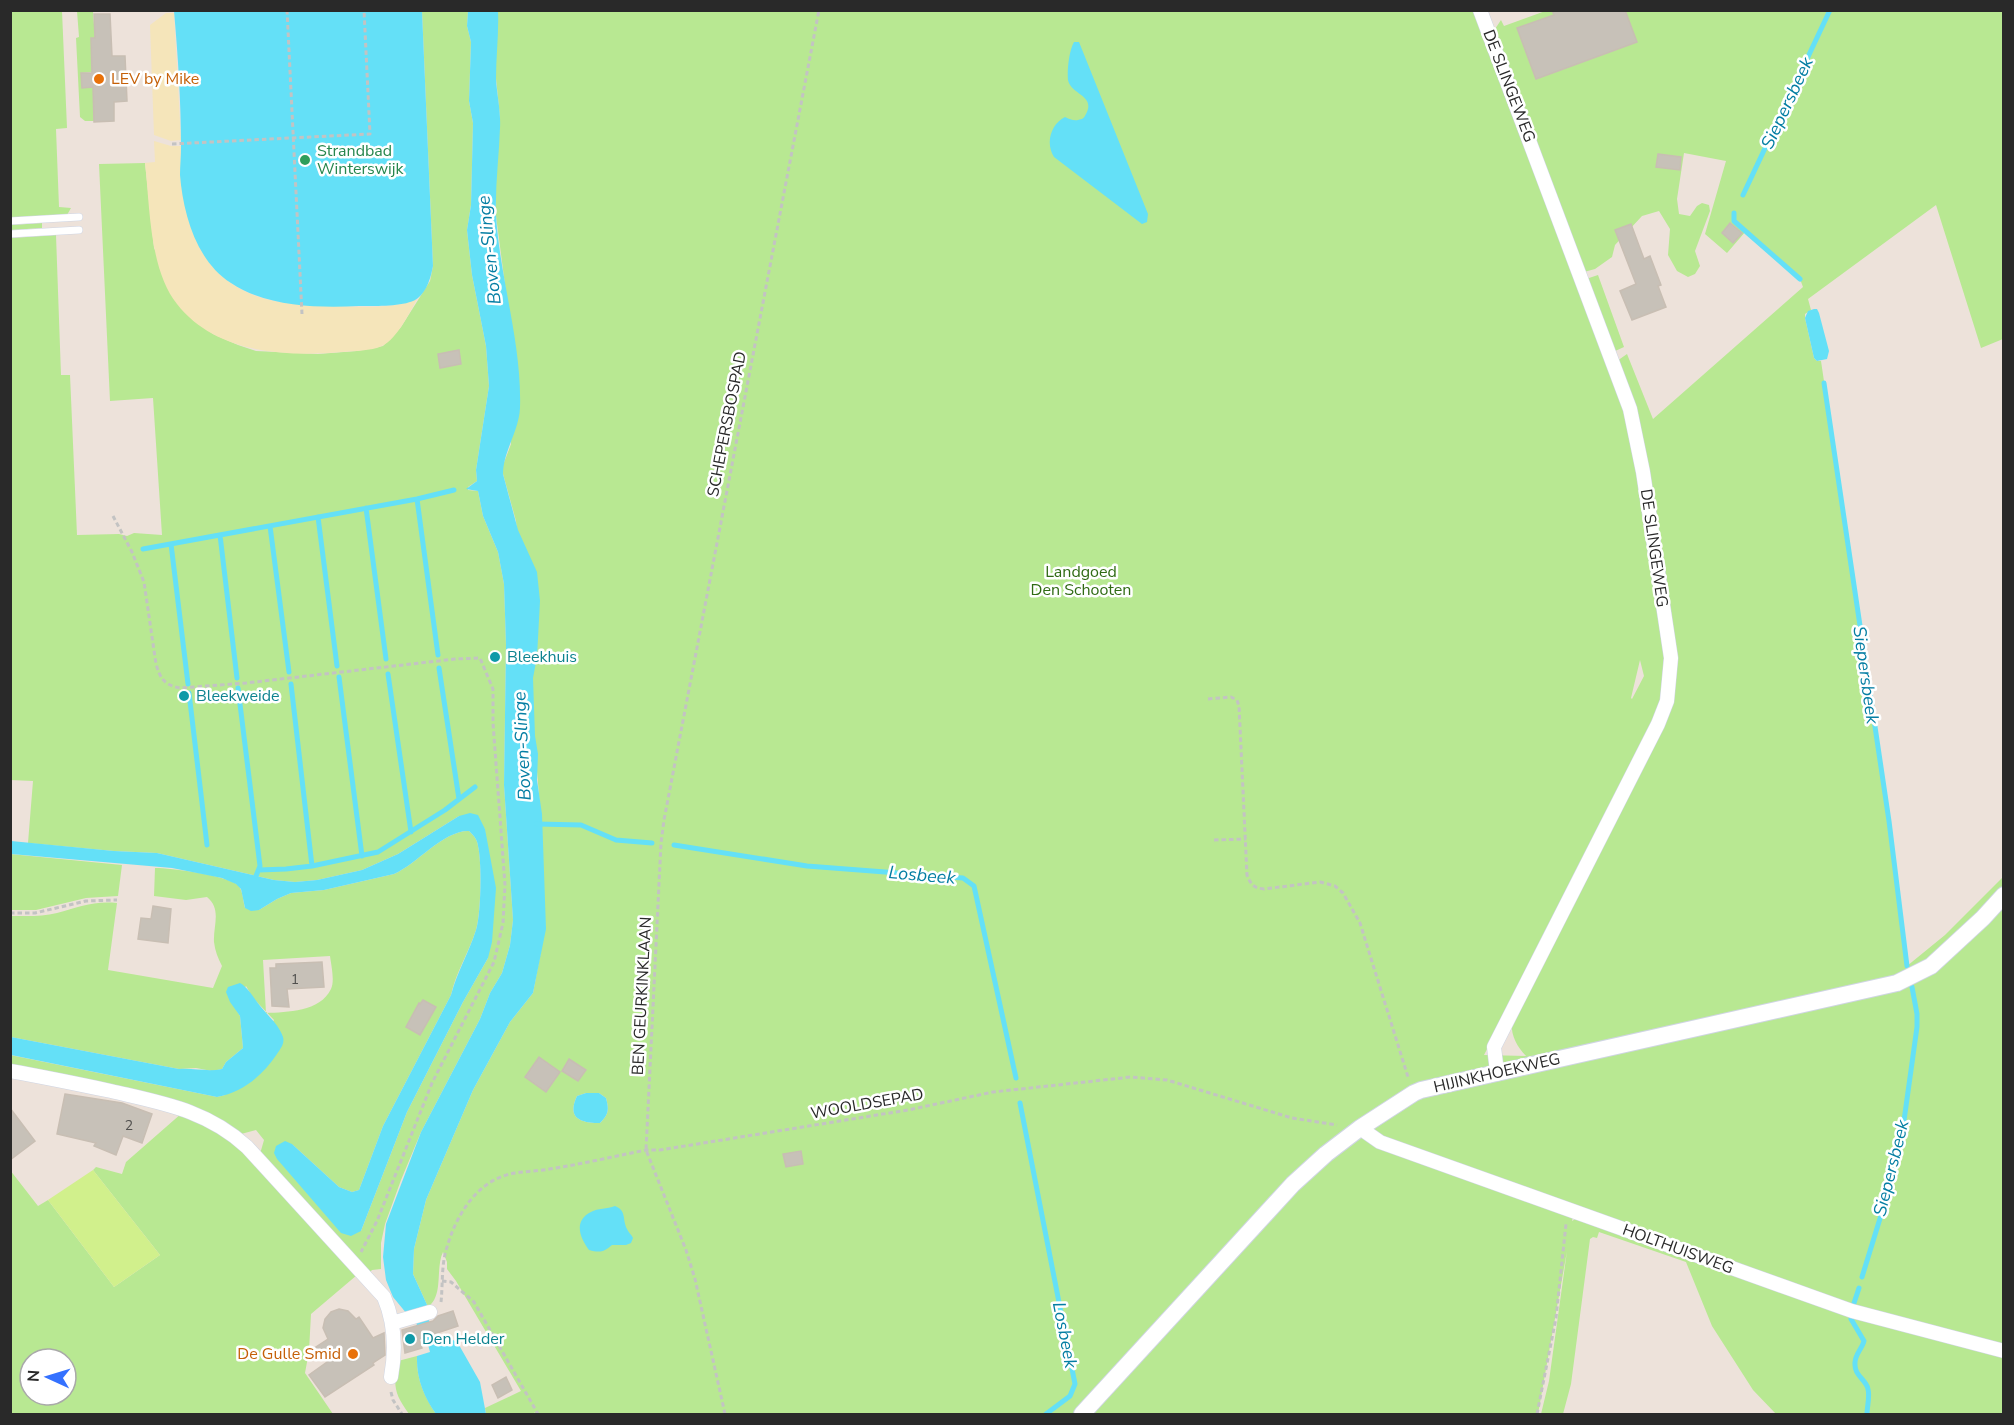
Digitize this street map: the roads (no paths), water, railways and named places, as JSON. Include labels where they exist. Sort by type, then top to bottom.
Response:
[{"type":"street","name":"DE SLINGEWEG","points":[[1480,10],[1630,410],[1643,472],[1671,658],[1666,700],[1658,724],[1494,1047],[1497,1072]]},
{"type":"street","name":"HIJINKHOEKWEG","points":[[1082,1414],[1293,1184],[1326,1154],[1360,1128],[1414,1093],[1497,1072],[1897,983],[1931,966],[1983,918],[2004,895]]},
{"type":"street","points":[[10,1071],[166,1103],[217,1124],[247,1147],[384,1298],[391,1314],[395,1356],[391,1377]]},
{"type":"street","name":"HOLTHUISWEG","points":[[1360,1128],[1380,1142],[1852,1311],[2004,1351]]},
{"type":"street","points":[[392,1323],[430,1312]]},
{"type":"lane","points":[[10,221],[79,217]]},
{"type":"lane","points":[[10,234],[79,230]]},
{"type":"water","name":"Strandbad Winterswijk","points":[[174,11],[422,11],[433,266],[426,288],[418,298],[407,303],[381,306],[327,307],[293,304],[260,297],[245,291],[219,274],[200,249],[184,205],[180,175],[180,96]]},
{"type":"water","name":"Boven-Slinge","points":[[468,11],[498,11],[496,79],[500,122],[496,215],[520,384],[519,417],[503,474],[518,530],[537,572],[540,601],[537,657],[533,678],[535,736],[538,754],[537,780],[542,814],[546,929],[533,993],[510,1022],[473,1090],[426,1200],[414,1249],[413,1274],[428,1307],[407,1314],[393,1297],[386,1280],[383,1257],[386,1224],[421,1132],[502,973],[510,945],[513,920],[504,785],[506,645],[504,584],[498,552],[483,516],[478,491],[466,489],[477,481],[476,470],[489,386],[486,346],[472,275],[467,230],[471,205],[473,123],[469,101],[471,42],[467,26]]},
{"type":"water","points":[[1074,42],[1079,42],[1148,214],[1147,222],[1142,224],[1054,157],[1051,152],[1051,134],[1056,124],[1065,117],[1075,120],[1082,119],[1088,108],[1088,103],[1073,89],[1068,80],[1069,61]]},
{"type":"water","points":[[1817,309],[1819,313],[1829,351],[1827,359],[1817,361],[1814,358],[1805,318],[1808,311]]},
{"type":"water","points":[[470,813],[478,815],[485,829],[496,888],[492,942],[488,958],[407,1112],[361,1231],[351,1236],[341,1233],[277,1159],[274,1153],[276,1146],[285,1141],[292,1144],[339,1187],[352,1192],[359,1190],[383,1126],[451,995],[476,930],[480,901],[480,864],[478,844],[472,834],[469,831],[450,836],[394,874],[324,890],[291,893],[259,910],[251,911],[245,908],[241,889],[236,884],[222,878],[172,868],[11,854],[11,841],[157,853],[274,880],[295,882],[317,880],[362,870],[398,854],[459,816]]},
{"type":"water","points":[[240,983],[276,1025],[283,1037],[283,1042],[271,1062],[258,1076],[243,1087],[226,1095],[217,1097],[11,1055],[11,1037],[179,1069],[222,1069],[226,1062],[243,1048],[240,1016],[226,992],[228,987]]},
{"type":"water","points":[[599,1093],[606,1098],[608,1111],[600,1123],[582,1121],[575,1115],[573,1110],[577,1096]]},
{"type":"water","points":[[615,1206],[623,1213],[627,1229],[633,1238],[631,1243],[612,1245],[602,1251],[589,1250],[581,1235],[582,1220],[594,1211]]},
{"type":"water","points":[[428,1318],[435,1335],[451,1338],[459,1345],[480,1382],[486,1414],[436,1414],[432,1408],[424,1394],[417,1364],[417,1356],[430,1352],[427,1341],[422,1342],[416,1322]]},
{"type":"waterway","name":"Siepersbeek","points":[[1743,195],[1830,10]]},
{"type":"waterway","name":"Siepersbeek","points":[[1734,213],[1734,221],[1800,279]]},
{"type":"waterway","name":"Siepersbeek","points":[[1824,383],[1889,821],[1907,966]]},
{"type":"waterway","points":[[143,549],[417,499],[454,490]]},
{"type":"waterway","points":[[417,499],[438,655]]},
{"type":"waterway","points":[[366,508],[386,659]]},
{"type":"waterway","points":[[318,517],[337,666]]},
{"type":"waterway","points":[[270,526],[289,672]]},
{"type":"waterway","points":[[220,535],[237,678]]},
{"type":"waterway","points":[[171,544],[188,684]]},
{"type":"waterway","points":[[439,668],[459,799]]},
{"type":"waterway","points":[[388,674],[411,832]]},
{"type":"waterway","points":[[339,677],[362,856]]},
{"type":"waterway","points":[[291,684],[312,866]]},
{"type":"waterway","points":[[238,688],[260,866],[256,876]]},
{"type":"waterway","points":[[189,693],[207,845]]},
{"type":"waterway","points":[[259,870],[312,866],[378,852],[445,810],[475,787]]},
{"type":"waterway","name":"Losbeek","points":[[537,824],[581,825],[616,840],[652,843]]},
{"type":"waterway","name":"Losbeek","points":[[674,845],[807,866],[963,878],[974,886],[1016,1078]]},
{"type":"waterway","name":"Siepersbeek","points":[[1862,1277],[1894,1173],[1902,1135],[1917,1027],[1912,987]]},
{"type":"waterway","name":"Losbeek","points":[[1020,1103],[1075,1384],[1070,1396],[1046,1414]]},
{"type":"waterway","name":"Siepersbeek","points":[[1854,1303],[1859,1288]]},
{"type":"waterway","name":"Siepersbeek","points":[[1851,1319],[1864,1341],[1856,1357],[1855,1367],[1868,1389],[1867,1414]]},
{"type":"place","name":"LEV by Mike","points":[[99,79]]},
{"type":"place","name":"Strandbad Winterswijk","points":[[305,160]]},
{"type":"place","name":"Bleekhuis","points":[[495,657]]},
{"type":"place","name":"Bleekweide","points":[[184,696]]},
{"type":"place","name":"Den Helder","points":[[410,1339]]},
{"type":"place","name":"De Gulle Smid","points":[[353,1354]]},
{"type":"park label","name":"Landgoed Den Schooten","points":[[1081,581]]}]
